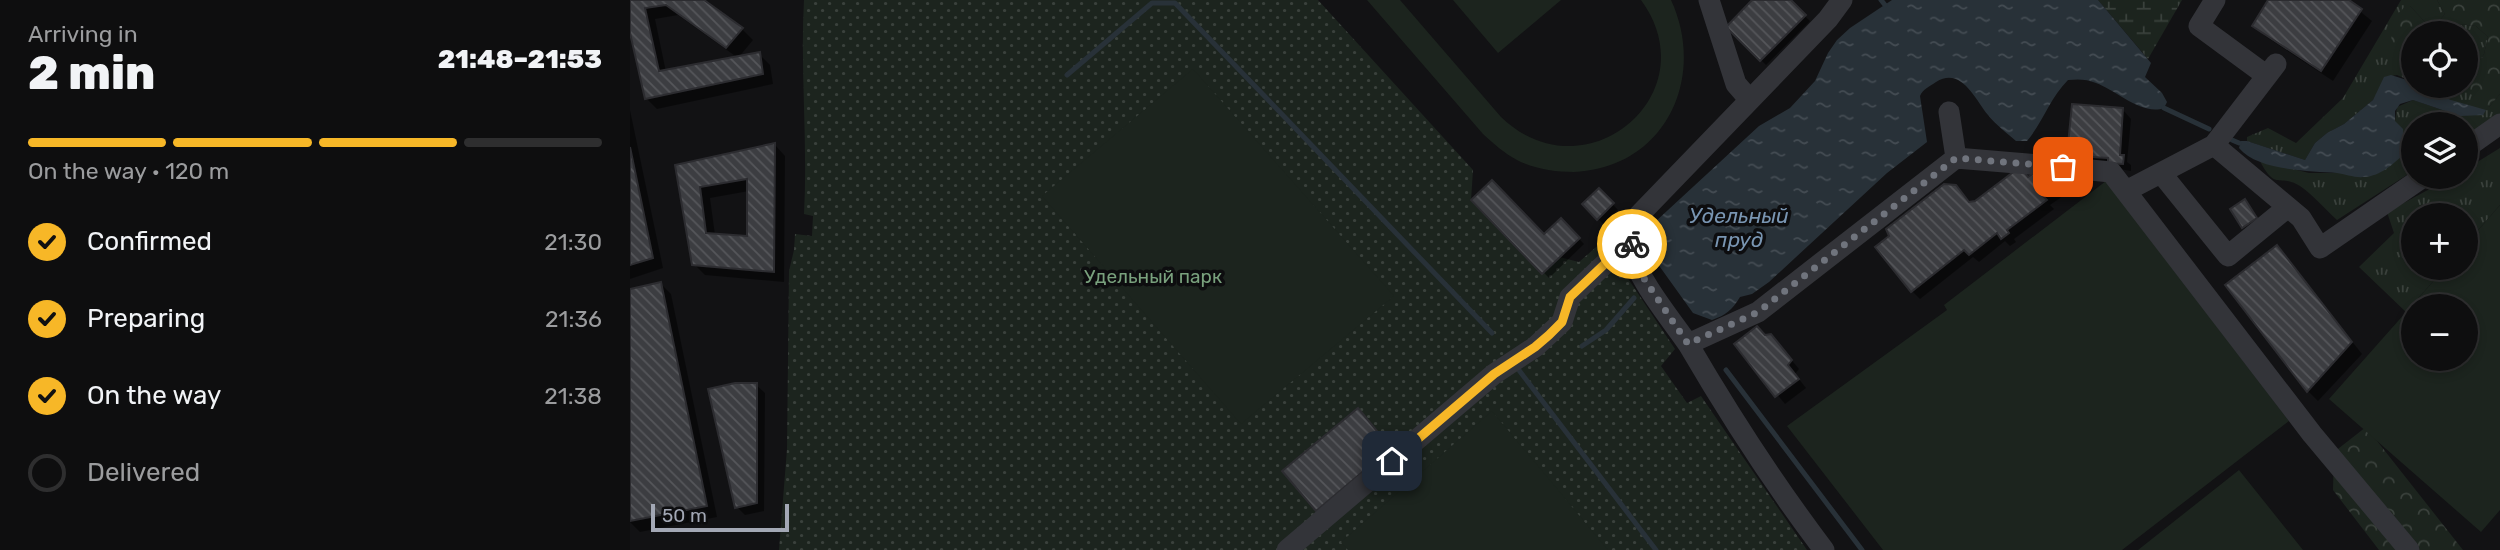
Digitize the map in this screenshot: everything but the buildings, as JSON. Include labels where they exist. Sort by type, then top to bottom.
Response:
[{"type":"street","points":[[1709,0],[1736,84],[1749,99]]},
{"type":"street","points":[[1824,550],[1726,410],[1688,344],[1637,268],[1632,253],[1632,238],[1639,215],[1828,19],[1842,0]]},
{"type":"street","points":[[2126,191],[2214,145],[2271,70],[2199,26],[2215,0]]},
{"type":"street","points":[[1949,112],[1956,158]]},
{"type":"street","points":[[2478,140],[2500,124]]},
{"type":"street","points":[[2214,145],[2301,218],[2320,248],[2406,189]]},
{"type":"street","points":[[1688,344],[1758,312],[1956,158],[2111,172],[2312,434],[2409,550]]},
{"type":"street","points":[[2161,173],[2228,256],[2288,207]]},
{"type":"street","points":[[1287,550],[1494,374],[1535,347],[1562,322],[1570,297],[1632,238]]},
{"type":"green space","name":"Удельный парк","points":[[804,0],[1318,0],[1473,170],[1471,200],[1542,274],[1559,257],[1579,262],[1603,241],[1675,349],[1661,366],[1687,403],[1701,396],[1807,550],[779,550],[787,449],[789,271],[795,234],[812,236],[813,216],[804,214]]},
{"type":"green space","points":[[1367,0],[1400,0],[1501,117],[1534,139],[1568,146],[1600,140],[1628,124],[1649,100],[1660,69],[1658,35],[1641,0],[1671,0],[1681,30],[1684,59],[1680,88],[1670,114],[1654,136],[1633,154],[1606,167],[1574,172],[1537,168],[1512,157],[1483,134]]},
{"type":"green space","points":[[1453,0],[1561,0],[1498,53]]},
{"type":"green space","points":[[2098,0],[2182,0],[2148,59]]},
{"type":"green space","points":[[2401,0],[2437,0],[2445,14],[2439,21],[2424,21],[2410,6],[2408,21],[2401,21],[2401,77],[2385,77],[2373,100],[2315,143],[2305,160],[2247,141],[2247,137],[2268,128],[2296,143],[2343,98]]},
{"type":"green space","points":[[2437,0],[2500,0],[2500,94],[2489,107],[2478,98],[2478,63],[2484,54],[2488,37],[2478,28],[2478,21],[2439,21],[2445,14]]},
{"type":"green space","points":[[2405,6],[2410,6],[2424,21],[2401,21],[2401,54],[2391,40],[2394,20]]},
{"type":"green space","points":[[2478,28],[2488,37],[2484,54],[2478,63]]},
{"type":"green space","points":[[1193,69],[1394,296],[1241,424],[1042,196]]},
{"type":"green space","points":[[2478,86],[2489,107],[2500,94],[2500,115],[2478,129],[2478,112],[2458,112],[2451,100],[2447,98],[2478,98]]},
{"type":"green space","points":[[2413,100],[2448,112],[2401,112],[2401,179],[2337,220],[2300,186],[2270,176],[2260,161],[2309,173],[2336,173],[2395,121],[2397,107]]},
{"type":"green space","points":[[2500,148],[2500,205],[2478,230],[2478,203],[2404,203],[2430,189],[2478,189],[2478,162]]},
{"type":"green space","points":[[2106,181],[2289,421],[2122,550],[1883,550],[1787,426],[1947,310],[1944,305]]},
{"type":"green space","points":[[2401,204],[2401,280],[2434,280],[2422,294],[2401,294],[2401,307],[2359,267],[2394,233],[2387,212]]},
{"type":"green space","points":[[2500,205],[2500,510],[2481,532],[2329,399],[2401,318],[2401,371],[2478,371],[2478,294],[2422,294],[2434,280],[2478,280],[2478,230]]},
{"type":"green space","points":[[1492,411],[1608,550],[1348,550],[1341,542]]},
{"type":"green space","points":[[2366,427],[2463,550],[2379,550],[2333,490],[2334,452]]},
{"type":"green space","points":[[2239,470],[2303,550],[2138,550]]},
{"type":"water","name":"Удельный пруд","points":[[1892,0],[2098,0],[2151,63],[2145,77],[2162,93],[2167,102],[2164,108],[2147,108],[2093,82],[2068,80],[2056,94],[2027,141],[2016,141],[1991,119],[1960,81],[1945,78],[1936,82],[1920,96],[1927,142],[1887,173],[1769,282],[1752,294],[1740,297],[1728,312],[1712,320],[1693,313],[1655,260],[1649,240],[1655,222],[1759,126],[1790,108],[1815,81],[1837,40]]},
{"type":"water","points":[[2391,75],[2401,78],[2401,98],[2447,98],[2486,110],[2483,115],[2478,115],[2478,112],[2448,112],[2413,100],[2400,104],[2395,111],[2395,121],[2401,127],[2401,156],[2386,169],[2370,176],[2357,177],[2271,165],[2248,156],[2239,148],[2241,141],[2247,141],[2305,160],[2315,143],[2373,100],[2384,77]]},
{"type":"waterway","points":[[1881,0],[1885,5]]},
{"type":"waterway","points":[[1067,75],[1152,3],[1175,3],[1492,333]]},
{"type":"waterway","points":[[2164,108],[2209,129]]},
{"type":"waterway","points":[[2232,140],[2239,143]]},
{"type":"waterway","points":[[1582,346],[1606,330],[1634,298]]},
{"type":"waterway","points":[[1515,365],[1656,550]]},
{"type":"waterway","points":[[1726,370],[1862,550]]},
{"type":"way so far","points":[[1632,244],[1637,268],[1688,344],[1758,312],[1956,158],[2063,167]]},
{"type":"route","points":[[1392,461],[1494,374],[1535,347],[1562,322],[1570,297],[1632,238],[1632,244]]}]
